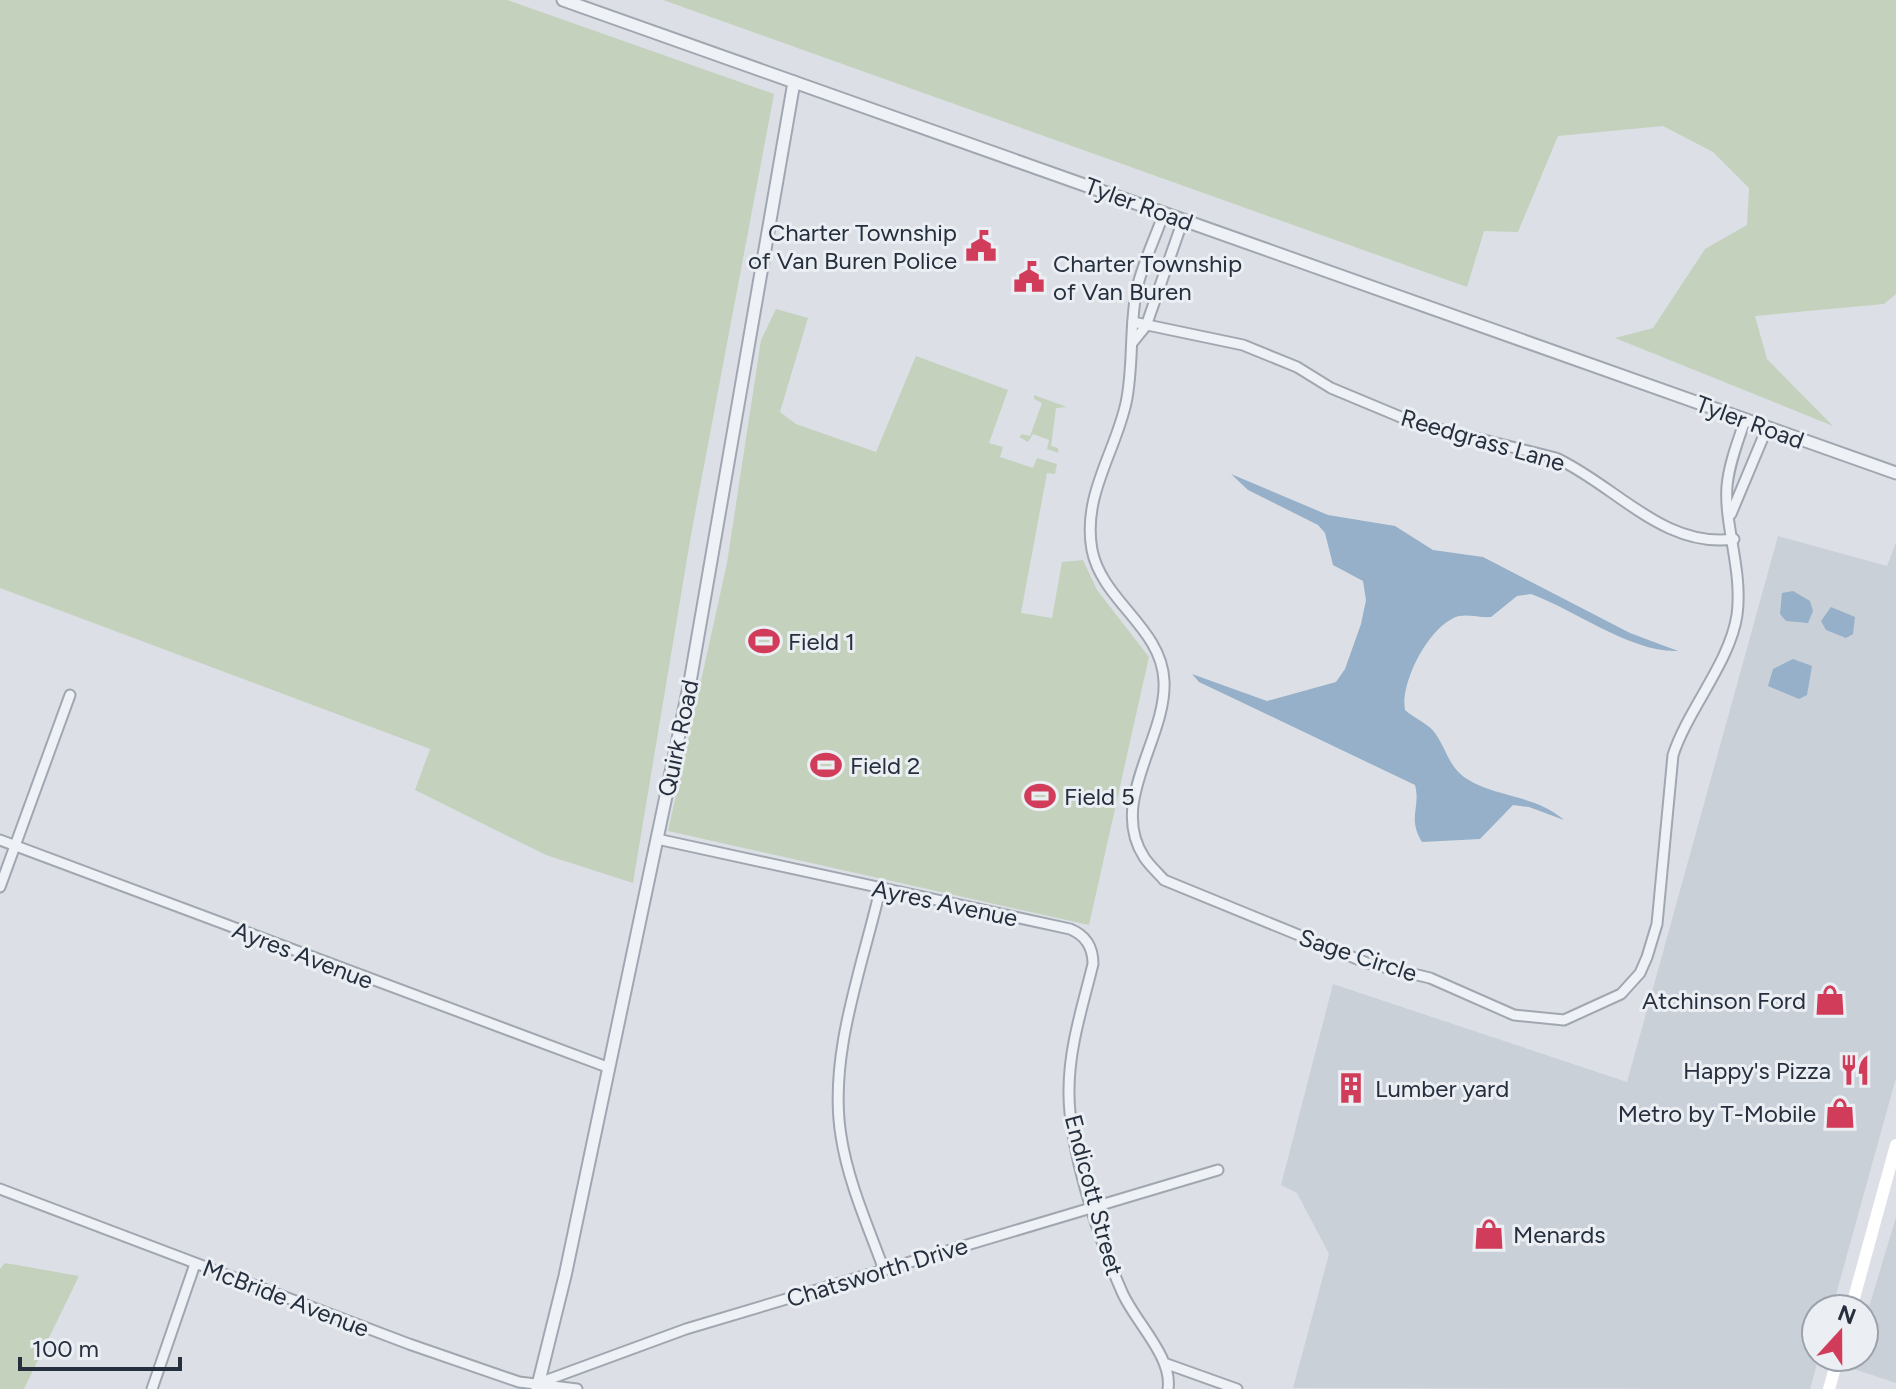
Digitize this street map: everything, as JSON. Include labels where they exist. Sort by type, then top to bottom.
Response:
[{"type":"main road","points":[[1855,1293],[1896,1145]]},
{"type":"street","name":"Tyler Road","points":[[563,0],[1896,473]]},
{"type":"street","name":"Quirk Road","points":[[538,1386],[565,1276],[690,682],[794,82]]},
{"type":"street","name":"Sage Circle","points":[[1164,213],[1137,288],[1126,403],[1100,472],[1090,521],[1092,552],[1111,590],[1153,644],[1164,679],[1162,716],[1135,790],[1134,833],[1144,857],[1164,880],[1208,901],[1367,963],[1430,978],[1514,1015],[1564,1020],[1621,994],[1640,973],[1657,924],[1673,755],[1682,728],[1718,662],[1737,618],[1739,583],[1727,487],[1745,420]]},
{"type":"street","points":[[1133,342],[1146,326],[1183,220]]},
{"type":"street","name":"Reedgrass Lane","points":[[1133,322],[1243,345],[1297,367],[1331,388],[1415,423],[1556,458],[1577,468],[1685,537],[1707,541],[1734,539]]},
{"type":"street","name":"Sage Circle","points":[[1731,514],[1767,428]]},
{"type":"street","points":[[0,887],[70,695]]},
{"type":"street","name":"Ayres Avenue","points":[[657,839],[1070,929],[1088,942]]},
{"type":"street","name":"Ayres Avenue","points":[[0,840],[607,1067]]},
{"type":"street","points":[[880,890],[844,1046],[839,1116],[848,1170],[884,1270]]},
{"type":"street","name":"Endicott Street","points":[[1088,942],[1093,964],[1074,1043],[1069,1091],[1073,1133],[1122,1293],[1139,1326],[1167,1364]]},
{"type":"street","name":"Chatsworth Drive","points":[[538,1386],[686,1329],[1218,1170]]},
{"type":"street","name":"McBride Avenue","points":[[0,1189],[409,1344],[519,1382],[577,1389]]},
{"type":"street","points":[[152,1389],[195,1264]]},
{"type":"street","points":[[1168,1389],[1167,1364],[1237,1389]]},
{"type":"shaded area","points":[[1778,536],[1887,566],[1896,542],[1896,1078],[1836,1293],[1800,1293],[1800,1373],[1814,1373],[1810,1389],[1293,1388],[1329,1254],[1297,1193],[1281,1185],[1333,984],[1627,1082]]},
{"type":"shaded area","points":[[1896,1217],[1896,1383],[1866,1373],[1880,1373],[1880,1293],[1873,1293]]},
{"type":"green space","points":[[0,0],[507,0],[774,94],[691,535],[633,883],[546,855],[415,790],[430,749],[0,588]]},
{"type":"green space","points":[[663,0],[1896,0],[1896,294],[1884,304],[1755,316],[1767,359],[1833,426],[1615,338],[1653,328],[1705,249],[1747,225],[1749,188],[1713,152],[1663,126],[1558,136],[1518,232],[1484,231],[1467,287]]},
{"type":"green space","points":[[776,309],[808,318],[780,412],[796,424],[876,452],[916,356],[1008,390],[989,443],[1003,447],[1000,457],[1033,468],[1037,458],[1057,464],[1055,474],[1047,473],[1021,613],[1052,618],[1062,562],[1083,560],[1097,590],[1149,657],[1089,925],[668,831],[727,563],[761,340]]},
{"type":"green space","points":[[1034,395],[1067,407],[1056,408],[1051,446],[1058,448],[1058,453],[1047,449],[1049,440],[1033,434],[1028,442],[1019,437],[1022,434],[1030,436],[1042,403],[1034,399]]},
{"type":"green space","points":[[5,1263],[79,1276],[24,1389],[0,1389],[0,1269]]},
{"type":"water","points":[[1231,474],[1328,515],[1395,526],[1433,550],[1483,557],[1630,633],[1678,651],[1660,650],[1623,638],[1531,594],[1517,596],[1491,617],[1459,616],[1448,621],[1428,642],[1412,670],[1405,710],[1432,730],[1452,764],[1467,779],[1541,806],[1564,820],[1529,807],[1513,805],[1480,839],[1422,842],[1415,826],[1415,785],[1199,682],[1192,674],[1267,701],[1336,682],[1345,669],[1366,600],[1363,581],[1333,565],[1325,533],[1318,525],[1248,490]]},
{"type":"water","points":[[1793,591],[1810,601],[1813,611],[1808,623],[1786,621],[1780,614],[1782,593]]},
{"type":"water","points":[[1831,607],[1855,617],[1853,634],[1846,638],[1826,630],[1821,621]]},
{"type":"water","points":[[1793,659],[1812,666],[1807,695],[1799,699],[1768,686],[1773,669]]},
{"type":"place","name":"Charter Township of Van Buren Police","points":[[981,246]]},
{"type":"place","name":"Charter Township of Van Buren","points":[[1029,277]]},
{"type":"place","name":"Field 1","points":[[764,641]]},
{"type":"place","name":"Field 2","points":[[826,765]]},
{"type":"place","name":"Field 5","points":[[1040,796]]},
{"type":"place","name":"Atchinson Ford","points":[[1830,1000]]},
{"type":"place","name":"Happy's Pizza","points":[[1855,1070]]},
{"type":"place","name":"Lumber yard","points":[[1351,1088]]},
{"type":"place","name":"Metro by T-Mobile","points":[[1840,1113]]},
{"type":"place","name":"Menards","points":[[1489,1234]]}]
